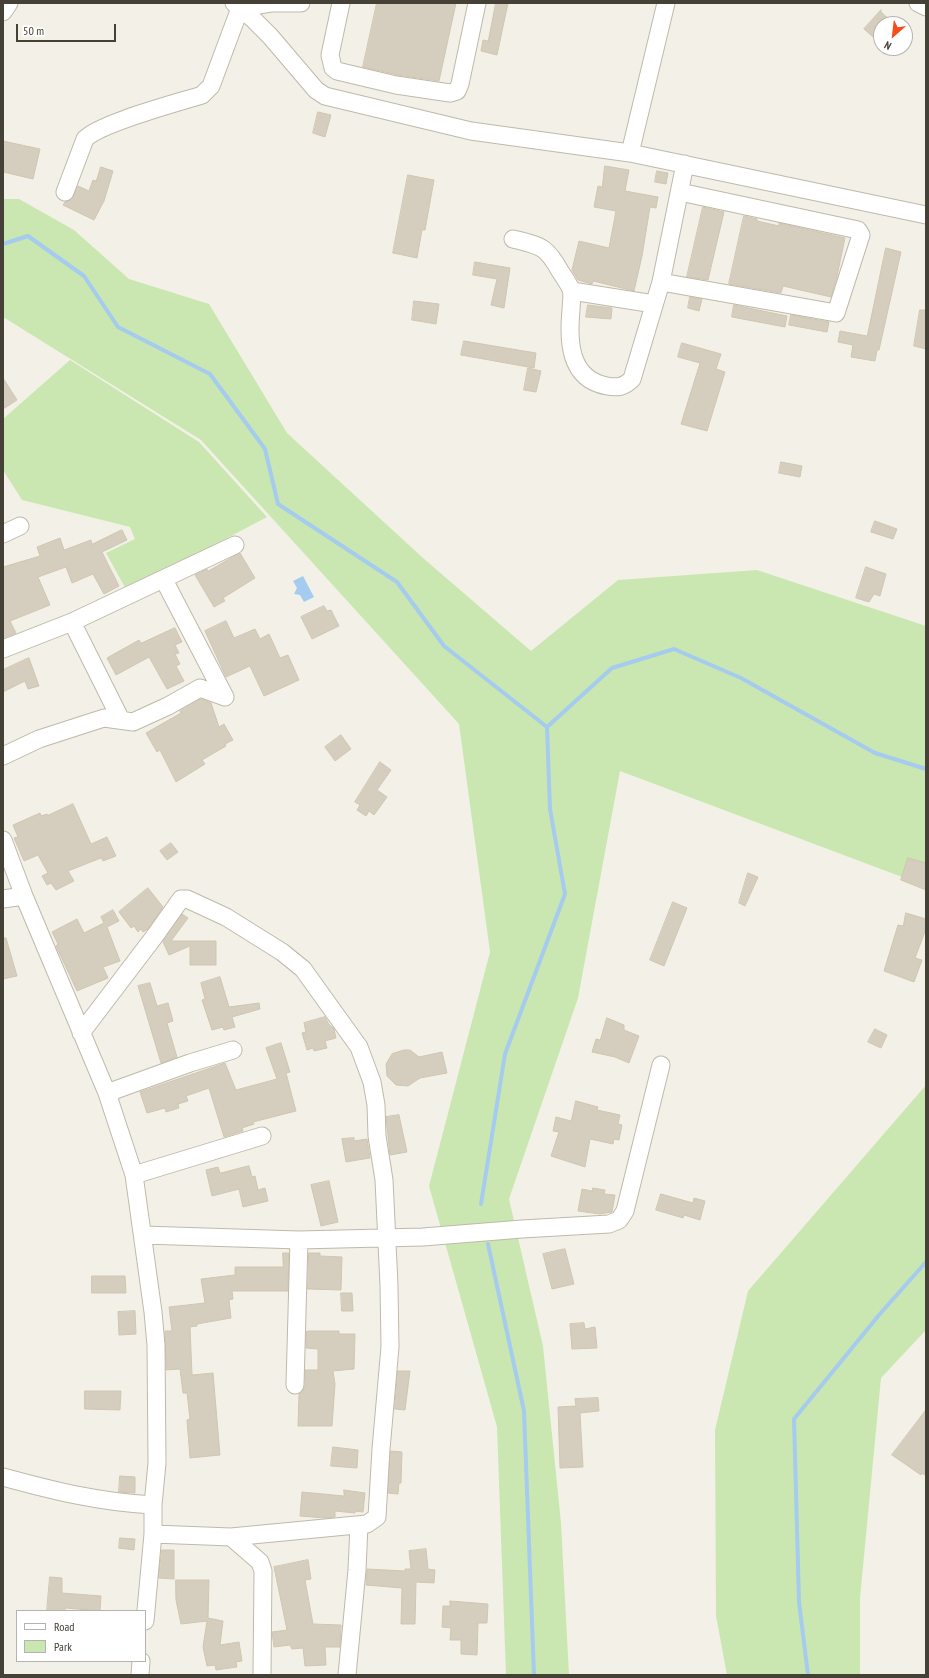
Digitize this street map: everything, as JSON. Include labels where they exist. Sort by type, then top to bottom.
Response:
[{"type":"street","points":[[3,12],[9,3]]},
{"type":"street","points":[[237,6],[301,3]]},
{"type":"street","points":[[341,3],[330,55],[332,68],[337,71],[396,85],[450,93],[457,91],[460,84],[477,3]]},
{"type":"street","points":[[630,153],[666,3]]},
{"type":"street","points":[[918,3],[926,7]]},
{"type":"street","points":[[237,6],[270,36],[316,90],[325,96],[471,131],[630,153],[926,215]]},
{"type":"street","points":[[65,192],[85,139],[91,133],[207,92],[211,86],[237,6]]},
{"type":"street","points":[[513,238],[534,244],[548,251],[572,291],[569,335],[572,354],[580,370],[589,379],[605,386],[616,388],[623,386],[632,379],[661,282],[685,164]]},
{"type":"street","points":[[661,282],[836,313],[861,235],[858,230],[680,192]]},
{"type":"street","points":[[572,291],[654,304]]},
{"type":"street","points":[[3,534],[20,526]]},
{"type":"street","points":[[3,649],[72,622],[164,580],[235,545]]},
{"type":"street","points":[[3,756],[40,739],[104,718],[133,722],[168,706],[200,688],[225,697],[164,580]]},
{"type":"street","points":[[72,622],[121,720]]},
{"type":"street","points":[[3,840],[24,896],[106,1093],[134,1175],[154,1312],[156,1345],[157,1463],[153,1505],[153,1534],[146,1610]]},
{"type":"street","points":[[3,899],[24,896]]},
{"type":"street","points":[[81,1033],[154,938],[181,899],[186,899],[226,917],[282,952],[303,969],[359,1047],[372,1082],[376,1105],[377,1136],[384,1180],[388,1238],[390,1347],[381,1449],[378,1513],[374,1521],[359,1525],[231,1537],[153,1534]]},
{"type":"street","points":[[106,1093],[190,1062],[233,1050]]},
{"type":"street","points":[[143,1235],[299,1240],[388,1238],[423,1237],[609,1224],[619,1220],[625,1212],[662,1065]]},
{"type":"street","points":[[134,1175],[262,1136]]},
{"type":"street","points":[[295,1385],[299,1240]]},
{"type":"street","points":[[3,1477],[62,1493],[87,1498],[114,1503],[153,1505]]},
{"type":"street","points":[[347,1675],[357,1570],[359,1525]]},
{"type":"street","points":[[231,1537],[260,1562],[263,1571],[262,1675]]},
{"type":"street","points":[[140,1675],[141,1662]]},
{"type":"green space","points":[[3,199],[19,199],[74,230],[129,279],[209,304],[287,433],[423,558],[531,651],[618,580],[757,570],[926,626],[926,886],[620,771],[578,998],[509,1199],[543,1346],[561,1523],[569,1675],[506,1675],[497,1427],[429,1186],[490,952],[459,724],[201,440],[3,317]]},
{"type":"green space","points":[[70,360],[199,442],[267,517],[127,591],[106,553],[135,539],[130,527],[22,500],[3,470],[3,419]]},
{"type":"green space","points":[[926,1085],[926,1330],[881,1378],[860,1598],[860,1675],[727,1675],[716,1616],[715,1430],[748,1291]]},
{"type":"water","points":[[303,576],[314,597],[304,602],[300,595],[294,594],[297,588],[293,581]]},
{"type":"building","points":[[377,3],[456,3],[439,81],[398,75],[363,67]]},
{"type":"building","points":[[496,3],[508,3],[497,55],[481,51],[483,40],[488,41]]},
{"type":"building","points":[[881,10],[885,16],[876,16]]},
{"type":"building","points":[[873,19],[873,37],[864,29]]},
{"type":"building","points":[[318,112],[331,115],[325,137],[313,133]]},
{"type":"building","points":[[3,141],[40,149],[33,179],[3,172]]},
{"type":"building","points":[[605,166],[629,170],[625,191],[658,197],[656,208],[650,207],[642,256],[634,291],[593,281],[592,284],[578,280],[572,270],[579,241],[609,248],[616,211],[594,207],[598,186],[602,187]]},
{"type":"building","points":[[101,167],[113,171],[104,201],[94,220],[63,205],[65,202],[72,199],[78,186],[89,191],[93,180],[96,181]]},
{"type":"building","points":[[657,171],[668,173],[666,184],[655,182]]},
{"type":"building","points":[[408,175],[434,180],[425,230],[422,230],[417,258],[393,253]]},
{"type":"building","points":[[703,207],[724,212],[708,280],[687,277]]},
{"type":"building","points":[[744,216],[757,219],[757,221],[779,226],[779,223],[845,238],[831,297],[783,286],[781,293],[729,284]]},
{"type":"building","points":[[886,248],[901,252],[879,350],[877,350],[875,361],[851,357],[853,345],[838,342],[840,331],[867,336]]},
{"type":"building","points":[[475,262],[510,268],[504,308],[491,305],[497,279],[473,275]]},
{"type":"building","points":[[690,297],[702,299],[699,311],[688,308]]},
{"type":"building","points":[[414,301],[439,304],[436,324],[412,320]]},
{"type":"building","points":[[588,305],[612,308],[611,319],[586,317]]},
{"type":"building","points":[[734,305],[787,316],[785,327],[732,317]]},
{"type":"building","points":[[920,310],[926,310],[926,349],[914,346]]},
{"type":"building","points":[[791,315],[829,322],[827,332],[789,325]]},
{"type":"building","points":[[464,341],[536,353],[534,368],[461,355]]},
{"type":"building","points":[[682,343],[721,354],[716,369],[725,372],[707,431],[681,424],[700,363],[678,357]]},
{"type":"building","points":[[528,368],[541,371],[536,392],[524,390]]},
{"type":"building","points":[[3,378],[17,400],[3,409]]},
{"type":"building","points":[[781,462],[802,466],[800,477],[779,473]]},
{"type":"building","points":[[875,521],[897,529],[893,539],[871,532]]},
{"type":"building","points":[[122,530],[127,540],[102,552],[119,586],[104,594],[93,574],[72,583],[66,567],[38,577],[50,605],[10,621],[16,633],[3,638],[3,567],[40,556],[37,547],[60,538],[64,550],[91,540],[92,544]]},
{"type":"building","points":[[240,553],[255,578],[223,598],[225,601],[214,607],[195,575],[207,569],[208,571]]},
{"type":"building","points":[[866,567],[886,574],[880,596],[874,594],[869,602],[856,598]]},
{"type":"building","points":[[324,606],[327,611],[331,610],[339,626],[312,639],[301,617]]},
{"type":"building","points":[[226,621],[234,638],[255,629],[260,639],[269,634],[280,658],[288,655],[299,680],[264,696],[250,666],[226,677],[205,631]]},
{"type":"building","points":[[175,628],[182,642],[175,645],[179,653],[175,654],[180,664],[176,666],[184,681],[167,689],[149,657],[116,675],[107,658],[139,640],[141,643]]},
{"type":"building","points":[[29,658],[39,686],[28,689],[25,681],[3,692],[3,670]]},
{"type":"building","points":[[201,699],[211,703],[219,727],[224,724],[233,740],[225,744],[226,746],[202,760],[205,764],[176,782],[160,750],[157,752],[146,733],[181,713],[180,711]]},
{"type":"building","points":[[341,735],[351,749],[335,761],[325,747]]},
{"type":"building","points":[[380,762],[391,770],[377,790],[387,797],[374,815],[369,811],[366,816],[357,810],[360,805],[355,802]]},
{"type":"building","points":[[73,804],[91,844],[107,837],[116,856],[103,861],[101,858],[68,871],[74,881],[56,890],[51,883],[47,885],[42,876],[48,873],[38,855],[24,861],[14,838],[18,837],[13,825],[40,813],[41,816],[48,815]]},
{"type":"building","points":[[171,843],[178,852],[167,860],[160,851]]},
{"type":"building","points":[[908,858],[926,863],[926,890],[901,880]]},
{"type":"building","points":[[748,873],[758,877],[745,906],[739,903]]},
{"type":"building","points":[[148,888],[163,907],[148,929],[143,932],[141,929],[138,932],[134,926],[131,928],[119,912]]},
{"type":"building","points":[[673,902],[687,908],[664,966],[650,960]]},
{"type":"building","points":[[113,910],[119,921],[107,927],[120,961],[103,967],[108,978],[77,991],[56,946],[58,944],[52,932],[77,919],[84,933],[104,923],[101,917]]},
{"type":"building","points":[[906,913],[926,919],[926,929],[915,958],[922,960],[914,982],[884,971],[898,925],[903,926]]},
{"type":"building","points":[[182,914],[188,918],[171,941],[216,941],[216,965],[190,965],[190,946],[169,955],[163,942]]},
{"type":"building","points":[[3,938],[6,938],[17,976],[3,979]]},
{"type":"building","points":[[220,977],[229,1007],[259,1003],[260,1009],[232,1017],[235,1027],[224,1030],[223,1027],[212,1030],[202,1000],[205,999],[201,983]]},
{"type":"building","points":[[150,983],[157,1006],[168,1003],[173,1021],[167,1023],[177,1057],[161,1063],[138,986]]},
{"type":"building","points":[[325,1017],[330,1026],[334,1029],[336,1038],[325,1041],[327,1048],[314,1051],[313,1048],[307,1050],[302,1033],[306,1032],[304,1023]]},
{"type":"building","points":[[607,1018],[624,1025],[624,1030],[639,1036],[629,1063],[615,1057],[592,1052],[596,1039],[600,1040]]},
{"type":"building","points":[[875,1029],[887,1035],[881,1048],[868,1042]]},
{"type":"building","points":[[281,1043],[290,1072],[286,1073],[296,1111],[253,1122],[254,1124],[242,1128],[243,1131],[224,1137],[209,1088],[186,1096],[188,1101],[178,1104],[179,1108],[166,1112],[165,1108],[147,1113],[140,1092],[225,1063],[236,1090],[277,1079],[266,1048]]},
{"type":"building","points":[[404,1050],[410,1050],[419,1057],[442,1052],[447,1073],[420,1078],[408,1086],[396,1085],[387,1076],[386,1064],[392,1054]]},
{"type":"building","points":[[576,1101],[598,1107],[597,1110],[620,1115],[618,1124],[622,1125],[619,1140],[614,1139],[613,1144],[590,1139],[585,1167],[551,1156],[559,1132],[553,1131],[556,1117],[571,1121]]},
{"type":"building","points":[[399,1115],[407,1152],[390,1155],[386,1117]]},
{"type":"building","points":[[354,1138],[354,1141],[367,1139],[370,1158],[346,1162],[342,1139]]},
{"type":"building","points":[[249,1166],[252,1177],[255,1176],[258,1190],[265,1188],[268,1201],[243,1207],[239,1189],[212,1196],[206,1170],[218,1167],[220,1173]]},
{"type":"building","points":[[329,1181],[338,1222],[321,1226],[311,1185]]},
{"type":"building","points":[[593,1188],[605,1190],[604,1194],[615,1195],[612,1212],[600,1214],[578,1211],[582,1189],[592,1191]]},
{"type":"building","points":[[661,1194],[693,1203],[694,1198],[705,1201],[700,1220],[684,1215],[683,1218],[656,1210]]},
{"type":"building","points":[[565,1249],[574,1284],[552,1289],[543,1254]]},
{"type":"building","points":[[283,1253],[289,1253],[288,1291],[232,1291],[233,1299],[229,1300],[231,1318],[197,1324],[197,1326],[190,1327],[192,1375],[213,1373],[220,1455],[190,1458],[187,1420],[190,1419],[187,1393],[183,1393],[180,1369],[166,1370],[165,1331],[172,1331],[169,1307],[205,1303],[201,1279],[235,1275],[235,1267],[283,1267]]},
{"type":"building","points":[[309,1253],[320,1253],[320,1256],[342,1257],[341,1290],[308,1289]]},
{"type":"building","points":[[92,1276],[125,1276],[126,1293],[92,1293]]},
{"type":"building","points":[[341,1293],[352,1293],[353,1311],[342,1311]]},
{"type":"building","points":[[135,1311],[136,1334],[119,1335],[118,1312]]},
{"type":"building","points":[[584,1323],[585,1329],[595,1327],[597,1348],[572,1349],[570,1324]]},
{"type":"building","points":[[339,1331],[339,1334],[355,1334],[354,1369],[333,1371],[335,1384],[332,1426],[298,1426],[299,1394],[303,1391],[305,1386],[305,1370],[318,1370],[318,1349],[306,1348],[306,1332]]},
{"type":"building","points":[[398,1371],[410,1371],[405,1410],[395,1409]]},
{"type":"building","points":[[85,1391],[121,1391],[120,1410],[85,1409]]},
{"type":"building","points":[[598,1398],[599,1411],[580,1413],[583,1467],[560,1468],[558,1407],[576,1406],[575,1399]]},
{"type":"building","points":[[926,1410],[926,1476],[922,1473],[921,1475],[892,1455]]},
{"type":"building","points":[[333,1447],[358,1450],[357,1468],[331,1466]]},
{"type":"building","points":[[391,1451],[402,1452],[401,1483],[399,1483],[398,1494],[388,1493]]},
{"type":"building","points":[[120,1476],[135,1477],[135,1493],[119,1492]]},
{"type":"building","points":[[344,1490],[365,1493],[363,1512],[355,1511],[355,1513],[335,1511],[335,1517],[325,1518],[300,1516],[302,1492],[344,1496]]},
{"type":"building","points":[[120,1538],[135,1539],[134,1550],[119,1548]]},
{"type":"building","points":[[426,1549],[428,1569],[435,1570],[434,1583],[416,1582],[415,1624],[401,1624],[402,1588],[366,1585],[367,1569],[405,1571],[405,1569],[411,1569],[409,1551]]},
{"type":"building","points":[[162,1550],[174,1550],[174,1579],[159,1578]]},
{"type":"building","points":[[308,1560],[311,1579],[305,1580],[313,1624],[341,1625],[340,1647],[325,1647],[326,1665],[305,1666],[303,1648],[292,1649],[290,1645],[274,1647],[272,1632],[287,1630],[274,1567]]},
{"type":"building","points":[[50,1577],[62,1578],[62,1593],[101,1596],[100,1610],[65,1608],[65,1610],[47,1610]]},
{"type":"building","points":[[176,1580],[209,1580],[208,1618],[223,1621],[220,1645],[239,1642],[242,1661],[236,1662],[237,1667],[216,1670],[215,1665],[207,1666],[203,1647],[207,1621],[181,1624],[176,1600]]},
{"type":"building","points":[[450,1601],[488,1604],[487,1623],[478,1623],[477,1655],[461,1654],[461,1640],[450,1640],[451,1628],[442,1627],[443,1606],[450,1606]]},
{"type":"waterway","points":[[3,244],[28,236],[84,276],[118,327],[210,374],[265,449],[278,504],[397,582],[444,646],[547,727],[612,668],[674,649],[741,678],[875,753],[926,769]]},
{"type":"waterway","points":[[481,1204],[505,1054],[565,894],[550,809],[547,727]]},
{"type":"waterway","points":[[488,1244],[524,1411],[534,1675]]},
{"type":"waterway","points":[[808,1675],[799,1602],[794,1419],[879,1315],[926,1262]]}]
